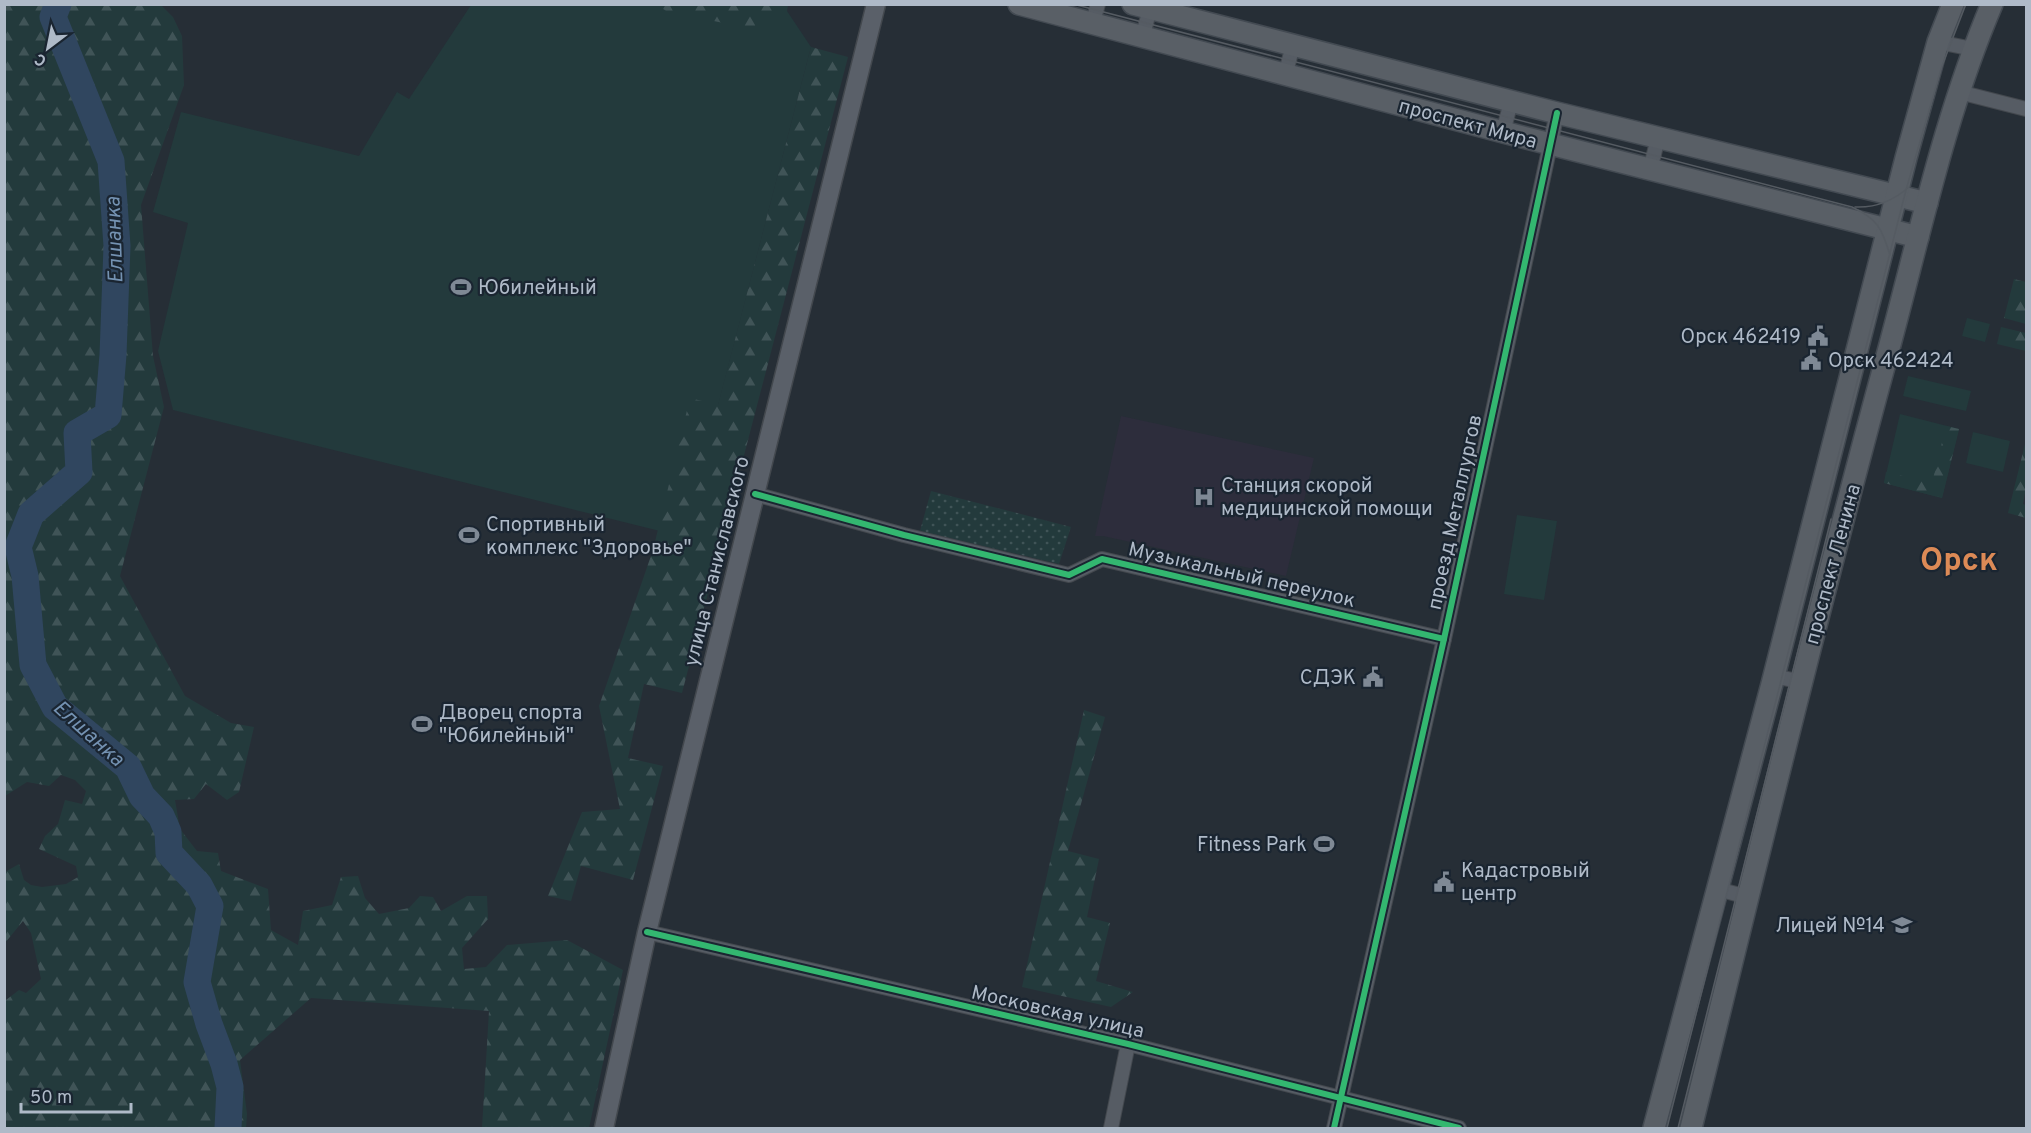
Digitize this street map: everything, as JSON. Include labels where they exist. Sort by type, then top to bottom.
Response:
[{"type":"main road","name":"улица Станиславского","points":[[604,1128],[647,932],[876,4]]},
{"type":"main road","name":"проспект Мира","points":[[1019,4],[1285,76],[1918,237]]},
{"type":"main road","name":"проспект Ленина","points":[[1691,1128],[1821,601],[1839,479],[1887,230],[1938,42],[1953,4]]},
{"type":"main road","name":"проспект Ленина","points":[[1654,1128],[1795,595],[1839,479],[1918,237],[1959,92],[1973,49],[1992,4]]},
{"type":"main road","name":"проспект Мира","points":[[1142,7],[1511,102],[1927,203]]},
{"type":"street","points":[[1092,25],[1098,4]]},
{"type":"street","points":[[1142,7],[1142,38]]},
{"type":"street","points":[[1938,42],[1973,49]]},
{"type":"street","points":[[1285,76],[1293,45]]},
{"type":"street","points":[[1959,92],[2026,109]]},
{"type":"street","points":[[1503,132],[1511,102]]},
{"type":"street","name":"проезд Металлургов","points":[[1334,1128],[1444,639],[1557,113]]},
{"type":"street","points":[[1650,170],[1658,138]]},
{"type":"street","name":"Музыкальный переулок","points":[[755,494],[904,535],[1070,575],[1102,559],[1444,639]]},
{"type":"street","points":[[1795,595],[1821,601]]},
{"type":"street","points":[[1774,676],[1802,682]]},
{"type":"street","points":[[1717,889],[1748,897]]},
{"type":"street","name":"Московская улица","points":[[647,932],[1128,1044],[1459,1128]]},
{"type":"street","points":[[1111,1128],[1128,1044]]},
{"type":"shaded area","name":"Станция скорой медицинской помощи","points":[[1121,416],[1314,458],[1286,576],[1095,536]]},
{"type":"green space","points":[[5,4],[161,5],[173,17],[182,36],[184,85],[141,205],[153,356],[164,407],[120,576],[185,696],[231,723],[254,727],[239,792],[227,800],[206,784],[194,799],[175,800],[180,829],[197,851],[218,853],[221,871],[268,889],[271,930],[298,945],[303,911],[332,905],[341,877],[358,876],[365,898],[379,914],[409,908],[420,896],[433,897],[441,911],[467,896],[487,896],[488,919],[462,948],[464,969],[486,967],[507,945],[567,940],[623,970],[589,1128],[482,1128],[489,1011],[311,998],[240,1060],[247,1114],[246,1128],[5,1128],[5,998],[6,1000],[19,990],[26,993],[41,979],[31,933],[23,921],[5,943],[5,872],[19,864],[24,880],[31,885],[42,887],[66,884],[78,877],[76,866],[39,849],[45,836],[58,824],[65,800],[82,804],[86,791],[75,780],[61,775],[49,786],[27,782],[5,796]]},
{"type":"green space","name":"Юбилейный","points":[[471,5],[758,5],[787,11],[811,47],[684,537],[173,410],[158,351],[188,223],[153,212],[181,112],[359,156],[397,92],[409,99]]},
{"type":"green space","points":[[658,5],[788,5],[787,11],[752,29],[666,11]]},
{"type":"green space","points":[[811,47],[848,57],[682,693],[644,684],[628,758],[663,766],[633,880],[581,866],[571,901],[548,896],[582,812],[620,809],[599,706],[653,550],[690,398],[718,405]]},
{"type":"green space","points":[[2014,279],[2026,282],[2026,324],[2004,318]]},
{"type":"green space","points":[[1967,318],[1990,324],[1985,342],[1962,336]]},
{"type":"green space","points":[[2001,327],[2026,333],[2026,351],[1997,344]]},
{"type":"green space","points":[[1908,376],[1971,391],[1966,411],[1903,396]]},
{"type":"green space","points":[[1900,414],[1959,429],[1942,498],[1884,483]]},
{"type":"green space","points":[[1946,426],[1959,429],[1942,498],[1884,483],[1886,472],[1932,483]]},
{"type":"green space","points":[[1973,432],[2010,441],[2003,472],[1966,463]]},
{"type":"green space","points":[[2025,444],[2026,488],[2023,504],[2026,505],[2026,518],[2008,513]]},
{"type":"green space","points":[[931,491],[1071,527],[1059,564],[920,531]]},
{"type":"green space","points":[[1517,515],[1557,521],[1544,600],[1504,594]]},
{"type":"green space","points":[[1084,710],[1105,717],[1068,851],[1099,859],[1087,917],[1110,923],[1096,981],[1133,992],[1111,1007],[1022,987]]},
{"type":"waterway","name":"Елшанка","points":[[58,4],[53,17],[111,161],[117,246],[113,355],[108,415],[77,433],[79,472],[31,514],[18,547],[25,576],[33,665],[55,707],[128,767],[142,796],[161,816],[168,832],[169,853],[199,885],[210,906],[197,982],[230,1087],[228,1128]]},
{"type":"tram line","points":[[1073,4],[1852,207],[1868,216],[1878,226],[1890,255]]},
{"type":"tram line","points":[[1667,1128],[1906,190],[1942,66],[1966,4]]},
{"type":"tram line","points":[[1855,207],[1884,203],[1909,187]]},
{"type":"tram line","points":[[1678,1128],[1831,519]]},
{"type":"cycle path","points":[[1334,1128],[1444,639],[1557,113]]},
{"type":"cycle path","points":[[755,494],[904,535],[1069,575],[1102,559],[1444,639]]},
{"type":"cycle path","points":[[647,932],[1128,1044],[1459,1128]]},
{"type":"place","name":"Юбилейный","points":[[461,287]]},
{"type":"place","name":"Орск 462419","points":[[1818,336]]},
{"type":"place","name":"Орск 462424","points":[[1811,360]]},
{"type":"place","name":"Станция скорой медицинской помощи","points":[[1204,497]]},
{"type":"place","name":"Спортивный комплекс \"Здоровье\"","points":[[469,535]]},
{"type":"place","name":"СДЭК","points":[[1373,677]]},
{"type":"place","name":"Дворец спорта \"Юбилейный\"","points":[[422,724]]},
{"type":"place","name":"Fitness Park","points":[[1324,844]]},
{"type":"place","name":"Кадастровый центр","points":[[1444,882]]},
{"type":"place","name":"Лицей №14","points":[[1902,925]]},
{"type":"district","name":"Орск","points":[[1959,559]]}]
